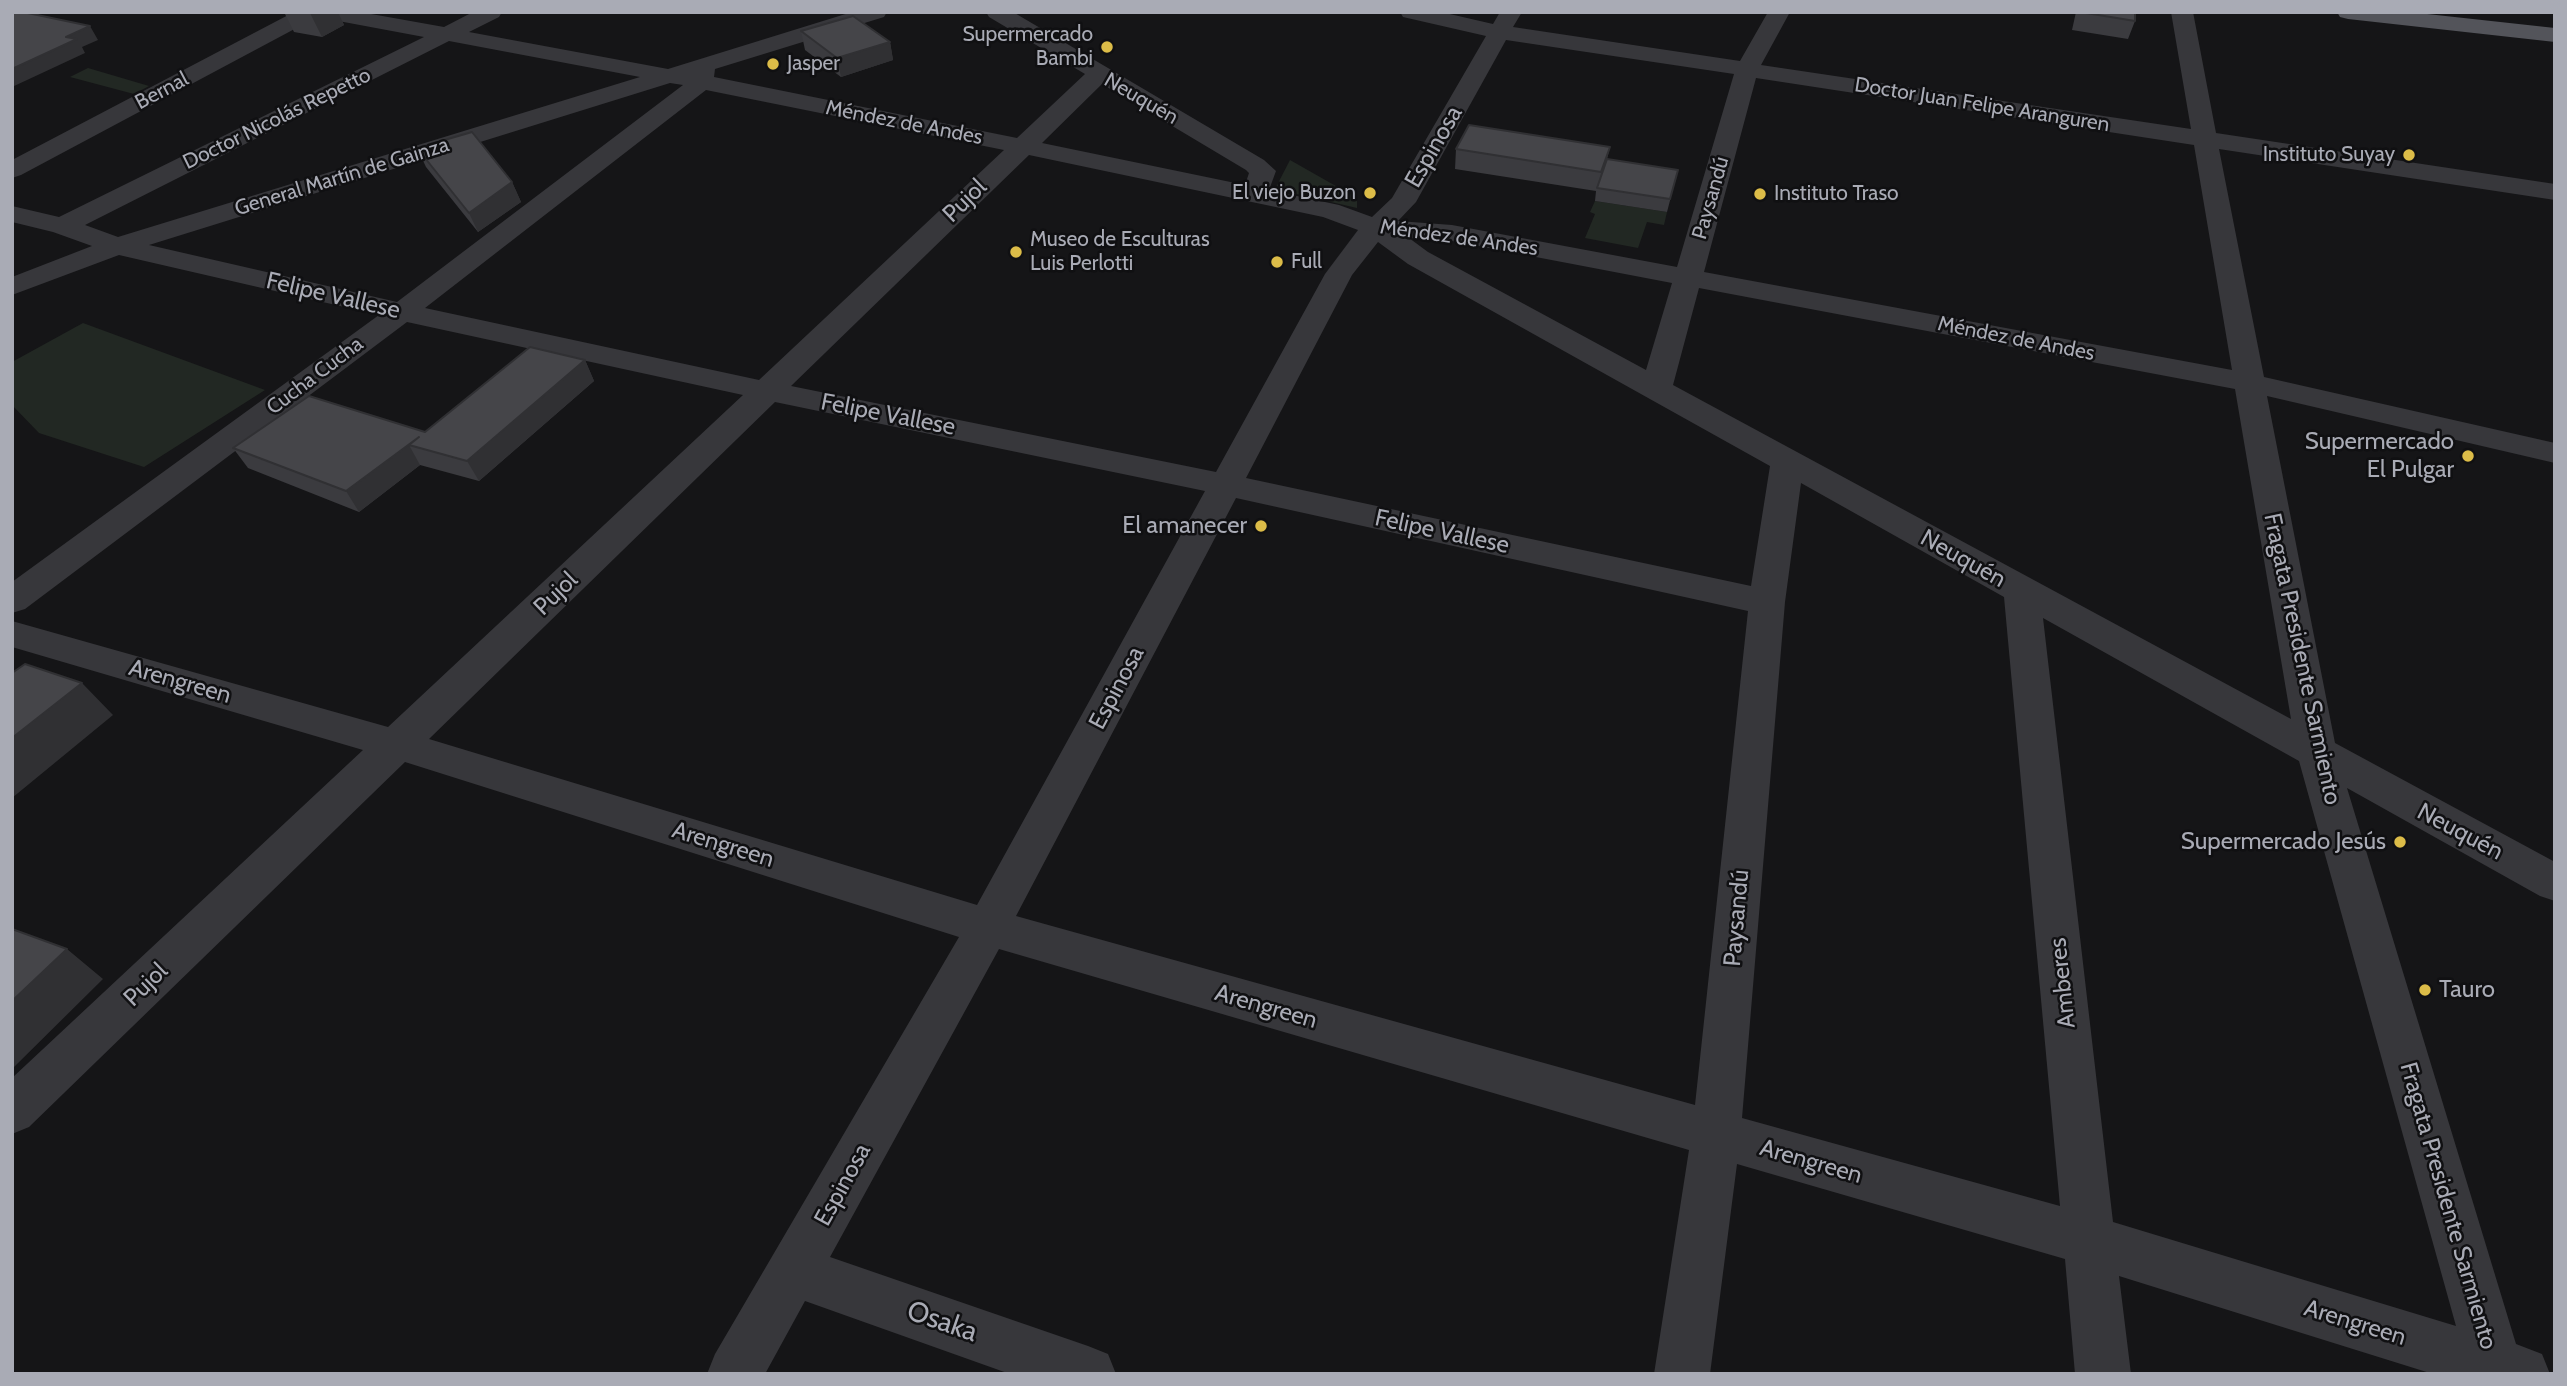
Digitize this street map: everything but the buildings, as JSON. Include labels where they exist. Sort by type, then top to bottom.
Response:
[{"type":"main road","points":[[2348,12],[2555,35]]},
{"type":"street","points":[[12,19],[29,12]]},
{"type":"street","name":"Bernal","points":[[12,170],[311,12]]},
{"type":"street","points":[[322,12],[670,76]]},
{"type":"street","name":"Doctor Nicolás Repetto","points":[[62,226],[491,12]]},
{"type":"street","points":[[804,12],[851,20]]},
{"type":"street","name":"General Martín de Gainza","points":[[12,287],[117,246],[670,76],[703,74],[876,12]]},
{"type":"street","name":"Neuquén","points":[[997,12],[1264,172],[1254,195]]},
{"type":"street","name":"Doctor Juan Felipe Aranguren","points":[[1411,12],[1505,22],[1747,70],[2555,192]]},
{"type":"street","name":"Paysandú","points":[[1656,390],[1747,70],[1779,12]]},
{"type":"street","name":"Fragata Presidente Sarmiento","points":[[2182,12],[2247,382],[2317,754],[2504,1371]]},
{"type":"street","name":"Espinosa","points":[[736,1374],[988,927],[1339,274],[1351,256],[1403,202],[1505,22]]},
{"type":"street","name":"Méndez de Andes","points":[[703,74],[1022,146],[1330,211],[1377,228],[1452,233],[2247,382],[2555,453]]},
{"type":"street","name":"Cucha Cucha","points":[[12,600],[401,312],[703,74]]},
{"type":"street","name":"Pujol","points":[[12,1111],[399,745],[1099,74]]},
{"type":"street","name":"Felipe Vallese","points":[[12,214],[62,226],[117,246],[401,312],[1767,602]]},
{"type":"street","name":"Neuquén","points":[[1377,228],[1418,258],[2555,883]]},
{"type":"street","name":"Paysandú","points":[[1682,1374],[1716,1135],[1767,602],[1787,463]]},
{"type":"street","name":"Amberes","points":[[2022,592],[2103,1374]]},
{"type":"street","name":"Arengreen","points":[[12,635],[399,745],[988,927],[2091,1241],[2504,1371]]},
{"type":"street","name":"Osaka","points":[[795,1270],[1088,1374]]},
{"type":"shaded area","points":[[88,68],[149,86],[134,94],[70,77]]},
{"type":"shaded area","points":[[1290,160],[1357,198],[1357,208],[1275,189]]},
{"type":"shaded area","points":[[1595,201],[1667,212],[1664,225],[1647,222],[1638,248],[1585,238],[1595,214],[1590,212]]},
{"type":"shaded area","points":[[83,323],[265,390],[144,467],[39,433],[12,405],[12,362]]},
{"type":"place","name":"Supermercado Bambi","points":[[1107,47]]},
{"type":"place","name":"Jasper","points":[[773,64]]},
{"type":"place","name":"Instituto Suyay","points":[[2409,155]]},
{"type":"place","name":"El viejo Buzon","points":[[1370,193]]},
{"type":"place","name":"Instituto Traso","points":[[1760,194]]},
{"type":"place","name":"Museo de Esculturas Luis Perlotti","points":[[1016,252]]},
{"type":"place","name":"Full","points":[[1277,262]]},
{"type":"place","name":"Supermercado El Pulgar","points":[[2468,456]]},
{"type":"place","name":"El amanecer","points":[[1261,526]]},
{"type":"place","name":"Supermercado Jesús","points":[[2400,842]]},
{"type":"place","name":"Tauro","points":[[2425,990]]}]
